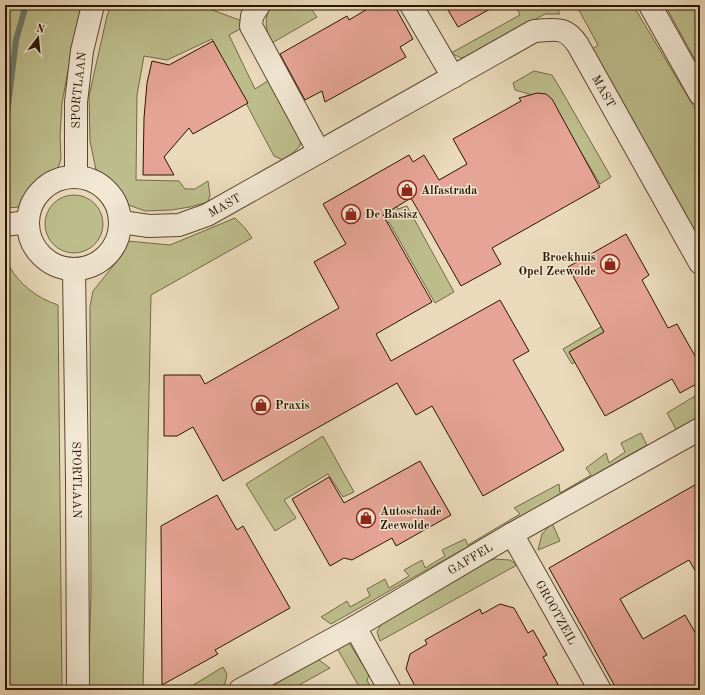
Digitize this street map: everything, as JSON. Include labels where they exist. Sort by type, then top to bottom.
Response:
[{"type":"street","name":"SPORTLAAN","points":[[76,177],[76,102],[78,80],[82,51],[93,5]]},
{"type":"street","points":[[259,5],[252,16],[251,26],[319,152]]},
{"type":"street","points":[[411,5],[453,77]]},
{"type":"street","points":[[650,5],[700,94]]},
{"type":"street","name":"MAST","points":[[121,222],[149,226],[178,225],[207,215],[534,31],[560,30],[572,36],[700,263]]},
{"type":"street","points":[[76,177],[98,183],[114,200],[121,222],[115,246],[98,264],[74,270],[56,266],[40,255],[30,240],[27,222],[32,204],[42,189],[58,180],[76,177]]},
{"type":"street","points":[[5,225],[27,222]]},
{"type":"street","name":"SPORTLAAN","points":[[74,270],[78,479],[78,690]]},
{"type":"street","name":"GAFFEL","points":[[240,690],[354,627],[512,534],[700,429]]},
{"type":"street","name":"GROOTZEIL","points":[[512,534],[600,690]]},
{"type":"street","points":[[354,627],[390,690]]},
{"type":"green space","points":[[5,5],[85,5],[73,44],[62,103],[60,136],[61,158],[59,166],[33,191],[21,207],[5,208]]},
{"type":"green space","points":[[111,5],[199,5],[242,21],[242,28],[229,35],[255,89],[271,79],[301,136],[300,146],[283,160],[274,156],[212,39],[167,60],[144,56],[137,95],[136,180],[179,181],[185,189],[195,189],[208,181],[210,195],[208,202],[171,210],[145,211],[126,204],[123,197],[114,185],[96,170],[90,141],[89,96],[107,16]]},
{"type":"green space","points":[[271,5],[308,5],[317,17],[272,43],[266,24],[267,15]]},
{"type":"green space","points":[[515,5],[555,5],[560,14],[545,14],[468,56],[461,58],[451,53],[520,15]]},
{"type":"green space","points":[[576,5],[633,5],[700,117],[700,241],[591,50],[598,45]]},
{"type":"green space","points":[[665,5],[700,5],[700,69]]},
{"type":"green space","points":[[534,71],[552,75],[611,177],[600,184],[550,100],[515,90],[513,83]]},
{"type":"green space","points":[[378,174],[398,209],[407,206],[454,292],[435,303],[389,222],[383,225]]},
{"type":"green space","points":[[74,195],[85,197],[98,208],[101,213],[103,224],[101,235],[90,248],[85,251],[74,253],[63,251],[50,240],[47,235],[45,224],[47,213],[58,200],[63,197]]},
{"type":"green space","points":[[235,218],[252,238],[151,295],[143,690],[88,690],[91,592],[90,307],[93,291],[122,255],[128,241],[170,245]]},
{"type":"green space","points":[[5,266],[9,266],[18,279],[36,295],[58,305],[62,690],[5,690]]},
{"type":"green space","points":[[606,324],[617,338],[572,364],[563,349]]},
{"type":"green space","points":[[700,393],[700,418],[677,431],[667,413]]},
{"type":"green space","points":[[641,433],[647,445],[331,624],[321,617],[347,601],[350,607],[370,596],[367,589],[385,579],[389,588],[409,576],[404,570],[422,560],[425,568],[445,556],[442,550],[465,539],[468,545],[520,514],[514,508],[559,484],[560,493],[591,475],[586,468],[606,453],[609,463],[625,452],[621,443]]},
{"type":"green space","points":[[323,436],[354,492],[343,497],[328,474],[284,500],[296,518],[275,531],[246,484]]},
{"type":"green space","points":[[552,523],[560,541],[538,550],[542,534]]},
{"type":"green space","points":[[494,559],[510,560],[517,565],[380,641],[377,632],[383,620],[483,563]]},
{"type":"green space","points":[[341,641],[348,641],[369,675],[367,680],[372,690],[361,690],[338,650]]},
{"type":"green space","points":[[306,660],[319,660],[330,668],[290,690],[275,690],[276,679]]},
{"type":"green space","points":[[223,667],[227,674],[225,684],[214,690],[185,690]]},
{"type":"building","points":[[374,5],[394,5],[413,39],[400,47],[406,57],[325,102],[322,91],[305,100],[280,54],[347,16],[349,20]]},
{"type":"building","points":[[445,5],[497,5],[458,27]]},
{"type":"building","points":[[213,41],[248,103],[193,134],[189,128],[164,157],[174,175],[143,175],[144,118],[147,83],[152,61],[169,65]]},
{"type":"building","points":[[537,93],[546,94],[552,99],[600,187],[492,248],[501,264],[461,286],[411,198],[383,215],[432,302],[376,334],[391,361],[500,300],[529,351],[513,360],[564,450],[483,496],[432,406],[416,415],[397,383],[223,481],[193,427],[177,436],[164,436],[164,375],[200,375],[205,384],[339,308],[314,262],[346,244],[323,204],[409,155],[413,162],[424,155],[439,180],[467,164],[453,139],[521,101],[519,98]]},
{"type":"building","points":[[626,234],[649,275],[642,280],[668,328],[677,324],[700,365],[700,382],[680,393],[672,379],[605,416],[569,352],[604,332],[568,267]]},
{"type":"building","points":[[420,461],[451,515],[396,546],[392,538],[352,560],[344,558],[330,566],[292,499],[329,477],[344,503]]},
{"type":"building","points":[[700,482],[700,579],[689,560],[620,599],[643,639],[685,615],[700,641],[700,690],[617,690],[549,568]]},
{"type":"building","points":[[217,495],[237,530],[243,526],[290,608],[215,650],[218,654],[162,685],[161,526]]},
{"type":"building","points":[[500,604],[514,608],[528,633],[533,630],[547,655],[543,657],[561,690],[417,690],[406,669],[410,654],[427,644],[425,640],[480,609],[482,614]]},
{"type":"waterway","points":[[7,113],[16,40],[26,5]]},
{"type":"place","name":"Alfastrada","points":[[407,190]]},
{"type":"place","name":"De Basisz","points":[[351,214]]},
{"type":"place","name":"Broekhuis Opel Zeewolde","points":[[610,264]]},
{"type":"place","name":"Praxis","points":[[261,405]]},
{"type":"place","name":"Autoschade Zeewolde","points":[[366,518]]}]
